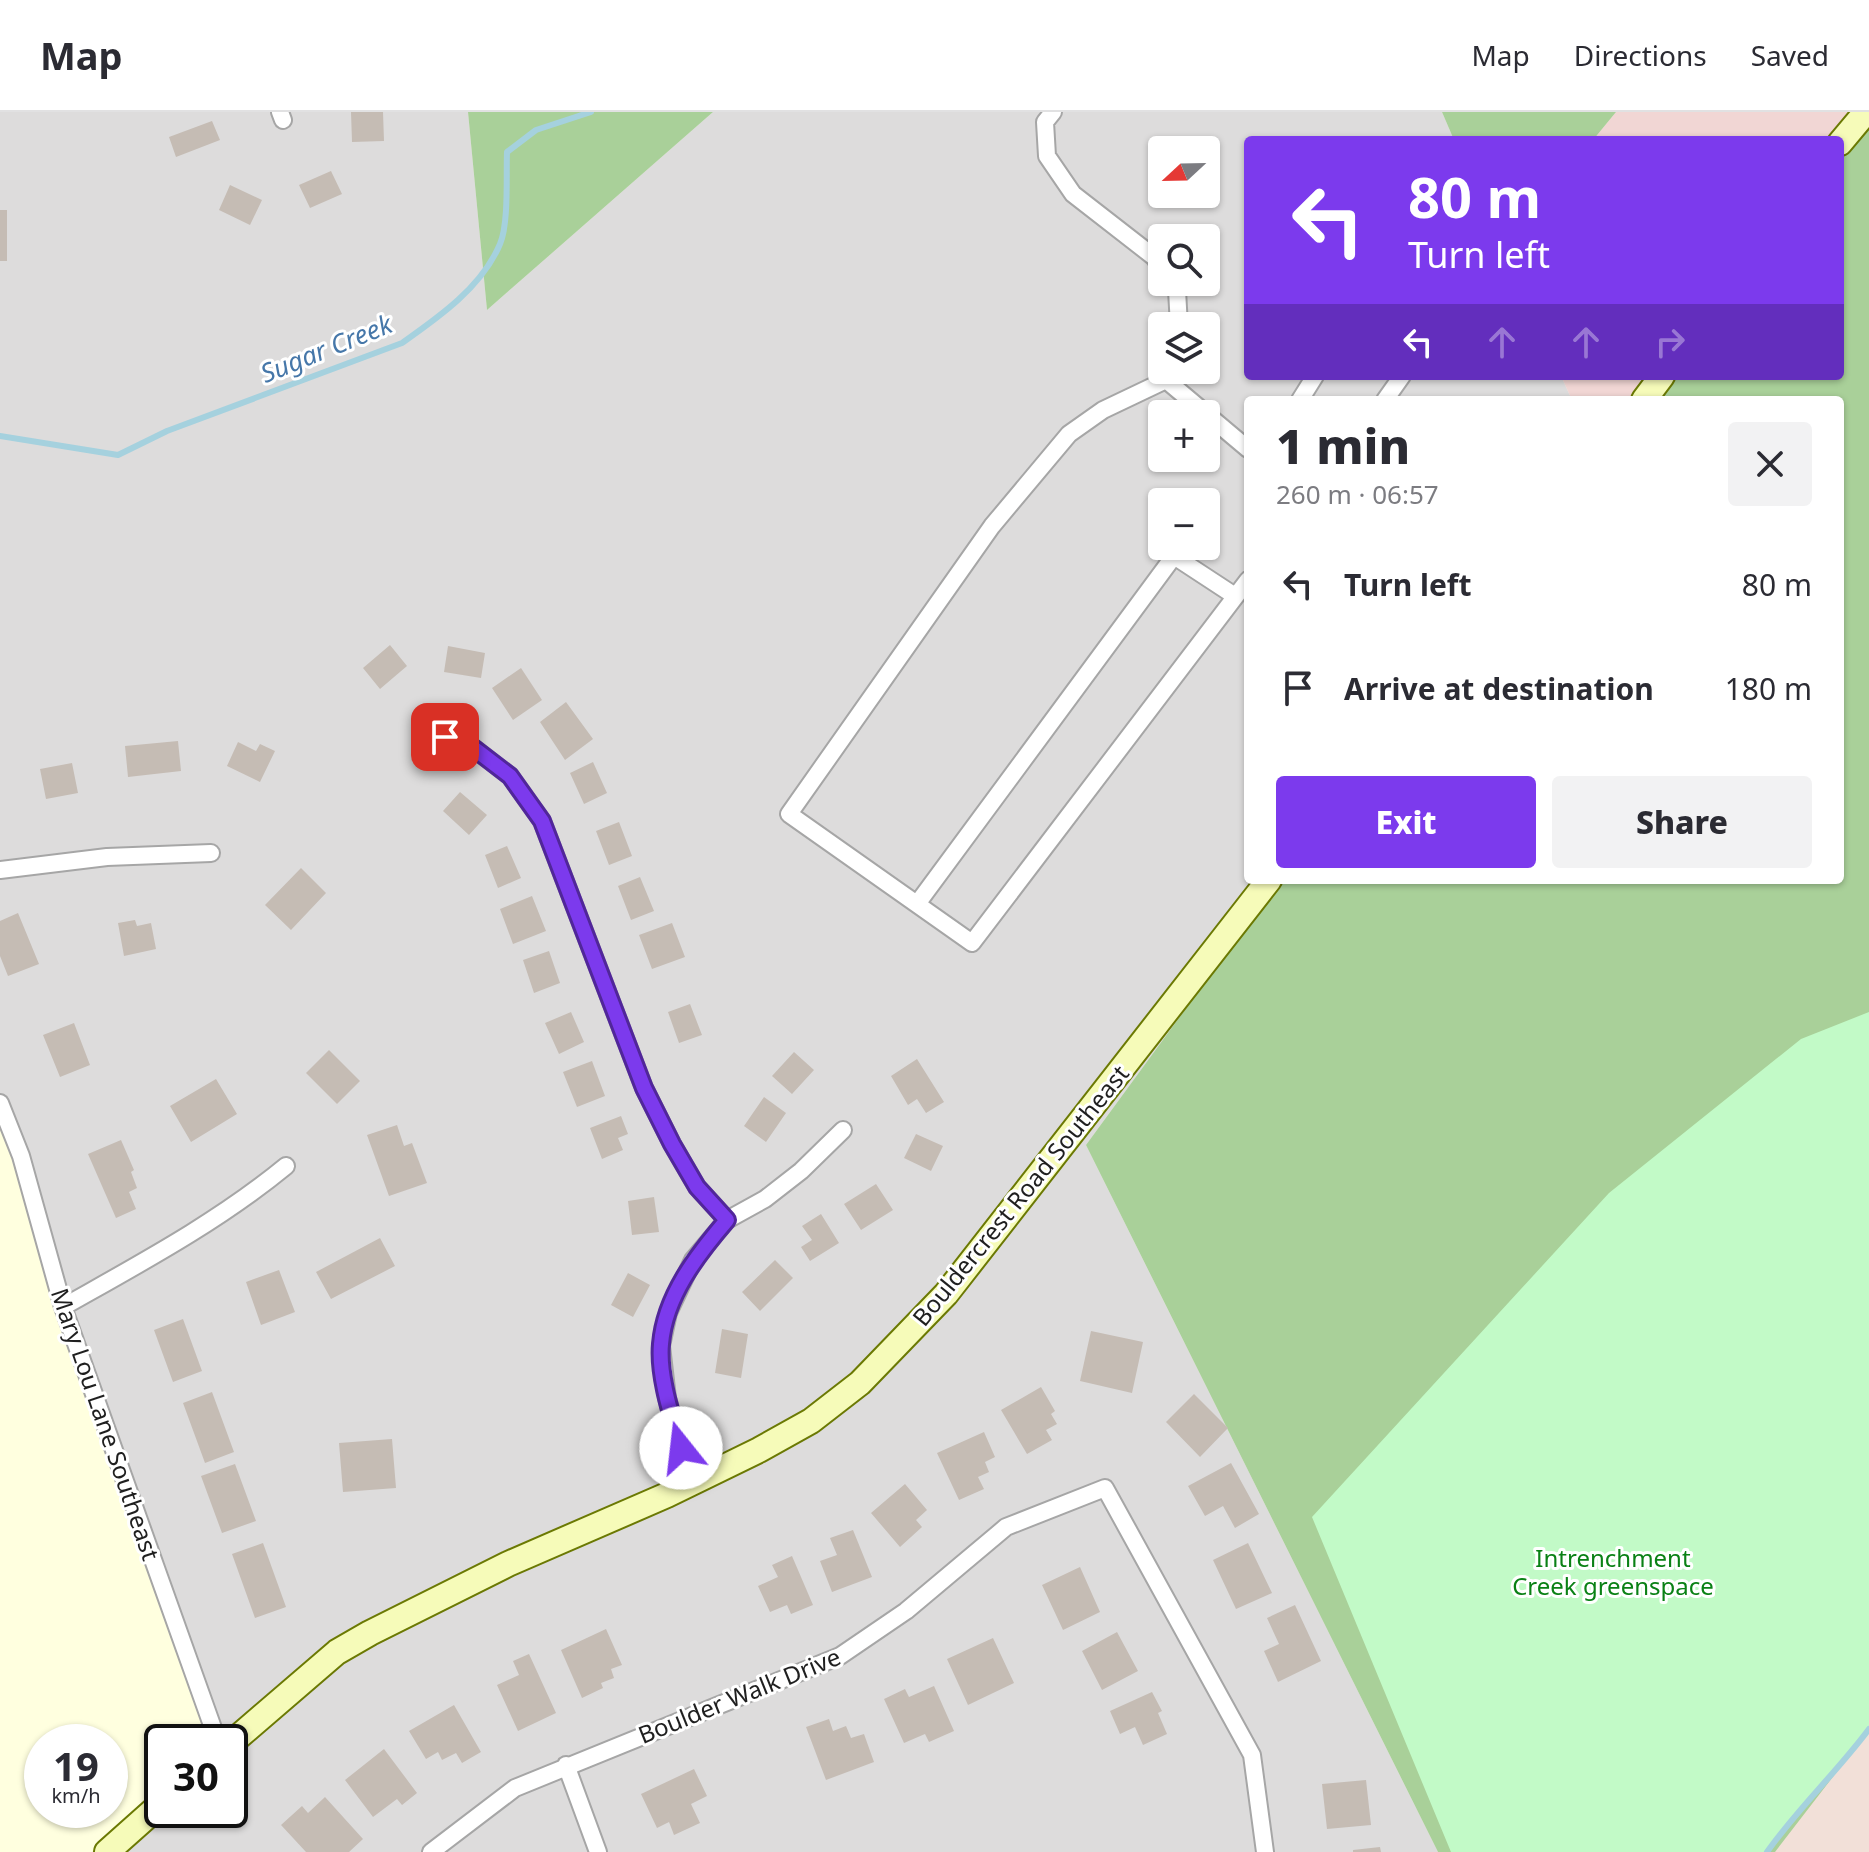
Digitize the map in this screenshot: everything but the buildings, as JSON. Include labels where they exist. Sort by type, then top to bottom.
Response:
[{"type":"street","points":[[1053,112],[1045,122],[1047,156],[1073,194],[1148,252]]},
{"type":"street","points":[[1844,138],[1866,112]]},
{"type":"street","points":[[1151,384],[1103,410],[1069,434],[992,526],[789,814],[972,943],[1244,585]]},
{"type":"street","points":[[1177,384],[1244,445]]},
{"type":"street","points":[[917,904],[1174,556],[1235,596]]},
{"type":"street","points":[[427,734],[463,740],[510,776],[542,821],[644,1088],[697,1187],[727,1220]]},
{"type":"street","points":[[0,870],[107,857],[211,853]]},
{"type":"street","name":"Bouldercrest Road Southeast","points":[[248,1729],[337,1652],[370,1633],[549,1545],[702,1479],[811,1421],[860,1383],[946,1294],[1266,884]]},
{"type":"street","name":"Mary Lou Lane Southeast","points":[[0,1103],[21,1156],[63,1307],[212,1724]]},
{"type":"street","points":[[702,1479],[681,1448],[667,1398],[661,1346],[668,1313],[693,1260],[727,1220],[765,1199],[801,1171],[843,1130]]},
{"type":"street","points":[[63,1307],[166,1249],[258,1189],[286,1166]]},
{"type":"street","name":"Boulder Walk Drive","points":[[431,1852],[515,1788],[840,1656],[906,1611],[1006,1527],[1105,1488],[1252,1755],[1265,1852]]},
{"type":"street","points":[[566,1765],[598,1852]]},
{"type":"street","points":[[107,1852],[144,1819]]},
{"type":"shaded area","points":[[0,112],[468,112],[487,310],[713,112],[1442,112],[1452,136],[1244,136],[1244,380],[1563,380],[1570,396],[1244,396],[1244,884],[1280,884],[1086,1145],[1438,1852],[92,1852],[119,1828],[128,1828],[128,1820],[144,1806],[144,1828],[248,1828],[248,1724],[207,1724],[171,1581],[0,1103]]},
{"type":"shaded area","points":[[1616,112],[1862,112],[1843,136],[1596,136]]},
{"type":"shaded area","points":[[1563,380],[1656,380],[1644,396],[1570,396]]},
{"type":"shaded area","points":[[0,1108],[205,1724],[144,1724],[144,1806],[128,1820],[128,1724],[24,1724],[24,1828],[119,1828],[92,1852],[0,1852]]},
{"type":"shaded area","points":[[1869,1729],[1869,1852],[1767,1852],[1788,1822],[1845,1761]]},
{"type":"green space","points":[[468,112],[713,112],[487,310]]},
{"type":"green space","points":[[1442,112],[1616,112],[1596,136],[1452,136]]},
{"type":"green space","points":[[1869,112],[1869,1730],[1775,1852],[1438,1852],[1086,1145],[1280,884],[1844,884],[1844,396],[1644,396],[1656,380],[1844,380],[1844,136]]},
{"type":"green space","name":"Intrenchment Creek greenspace","points":[[1869,1012],[1869,1729],[1767,1852],[1451,1852],[1312,1517],[1609,1193],[1801,1039]]},
{"type":"waterway","name":"Sugar Creek","points":[[0,436],[118,455],[167,431],[402,343],[458,300],[492,260],[505,224],[507,152],[536,130],[591,112]]},
{"type":"waterway","points":[[1767,1852],[1869,1729]]},
{"type":"route","points":[[445,737],[463,740],[510,776],[542,821],[644,1088],[697,1187],[727,1220],[693,1260],[668,1313],[661,1346],[667,1398],[681,1448]]}]
